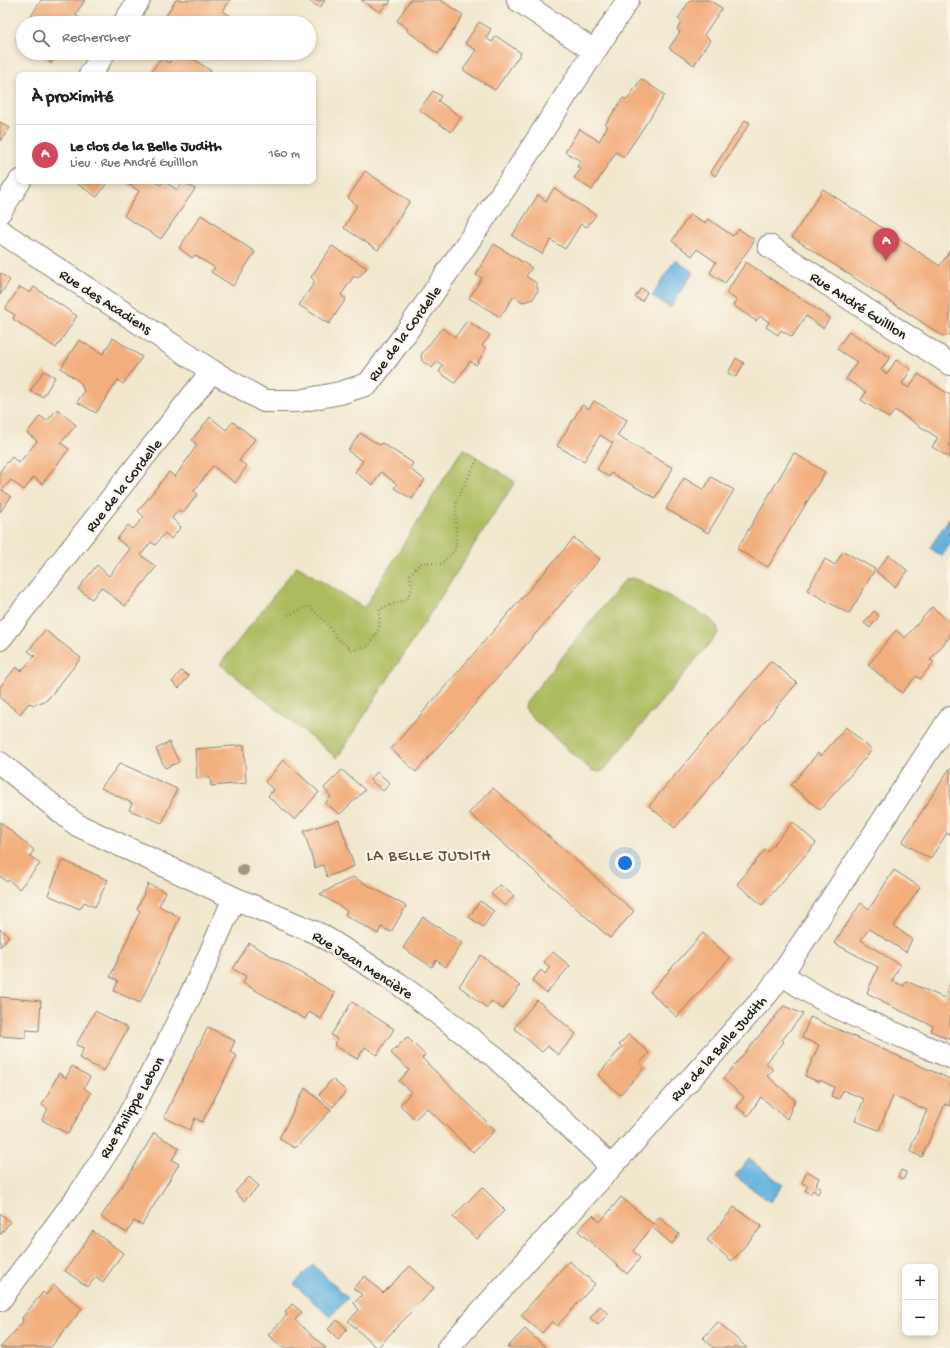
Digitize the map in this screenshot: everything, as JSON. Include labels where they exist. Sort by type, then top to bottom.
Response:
[{"type":"street","points":[[129,16],[139,0]]},
{"type":"street","points":[[518,0],[594,51]]},
{"type":"street","name":"Rue de la Cordelle","points":[[0,639],[212,372],[264,401],[299,401],[340,393],[368,384],[405,334],[514,175],[628,0]]},
{"type":"street","points":[[92,72],[100,60]]},
{"type":"street","points":[[0,212],[18,184]]},
{"type":"street","name":"Rue des Acadiens","points":[[0,231],[212,372]]},
{"type":"street","name":"Rue André Guilllon","points":[[769,246],[950,364]]},
{"type":"street","name":"Rue de la Belle Judith","points":[[448,1348],[768,993],[950,718]]},
{"type":"street","name":"Rue Jean Mencière","points":[[0,763],[77,825],[234,898],[322,935],[399,984],[495,1057],[611,1166]]},
{"type":"street","name":"Rue Philippe Lebon","points":[[0,1300],[78,1196],[117,1137],[166,1046],[206,963],[234,898]]},
{"type":"street","points":[[782,974],[804,989],[835,1006],[950,1057]]},
{"type":"path","points":[[288,615],[309,606],[327,624],[338,639],[352,650],[369,646],[379,629],[380,609],[407,599],[412,588],[410,574],[422,562],[441,564],[456,549],[456,501],[478,458]]},
{"type":"green space","points":[[463,448],[515,482],[337,758],[220,664],[297,566],[364,608]]},
{"type":"green space","points":[[633,578],[709,618],[717,626],[718,633],[605,769],[600,772],[591,770],[530,716],[524,709],[525,703],[622,583],[627,579]]},
{"type":"water","points":[[675,260],[693,272],[670,308],[652,296]]},
{"type":"water","points":[[949,518],[950,544],[942,556],[930,548]]},
{"type":"water","points":[[749,1159],[783,1185],[770,1202],[735,1176]]},
{"type":"water","points":[[313,1265],[348,1298],[330,1317],[294,1284]]},
{"type":"building","points":[[41,0],[85,0],[75,15],[77,16],[31,16]]},
{"type":"building","points":[[176,0],[230,0],[223,11],[230,16],[166,16]]},
{"type":"building","points":[[308,0],[325,0],[320,8]]},
{"type":"building","points":[[361,0],[391,0],[380,12]]},
{"type":"building","points":[[410,0],[440,0],[463,15],[438,54],[407,31],[408,29],[397,21]]},
{"type":"building","points":[[690,0],[709,0],[722,8],[704,35],[710,40],[694,65],[669,48],[680,32],[677,29],[682,22],[678,19]]},
{"type":"building","points":[[479,22],[491,29],[486,38],[492,42],[496,36],[521,53],[495,90],[463,70],[476,50],[465,43]]},
{"type":"building","points":[[160,60],[164,60],[169,63],[171,60],[195,60],[211,71],[151,72]]},
{"type":"building","points":[[641,79],[665,95],[624,157],[616,152],[592,190],[574,178],[581,169],[577,167],[581,161],[565,152],[579,129],[599,141],[608,126],[605,125],[623,98],[627,100]]},
{"type":"building","points":[[433,91],[441,96],[438,101],[461,117],[451,132],[419,110]]},
{"type":"building","points":[[745,120],[750,123],[715,176],[711,172]]},
{"type":"building","points":[[0,122],[10,128],[0,141]]},
{"type":"building","points":[[365,171],[410,201],[378,250],[344,228],[357,205],[348,198]]},
{"type":"building","points":[[78,184],[106,184],[97,197]]},
{"type":"building","points":[[128,184],[168,184],[177,190],[182,184],[186,184],[195,189],[161,239],[124,216],[139,191]]},
{"type":"building","points":[[554,188],[596,215],[587,227],[581,224],[565,249],[551,240],[542,254],[512,236],[538,195],[546,201]]},
{"type":"building","points":[[823,189],[940,266],[950,250],[950,335],[943,336],[792,237]]},
{"type":"building","points":[[690,214],[705,223],[708,219],[733,236],[739,229],[755,240],[725,283],[710,273],[716,262],[697,249],[692,256],[672,241]]},
{"type":"building","points":[[201,215],[255,252],[233,286],[211,272],[215,268],[195,255],[192,258],[179,248]]},
{"type":"building","points":[[494,244],[532,268],[526,276],[536,283],[538,290],[533,299],[523,302],[514,296],[500,317],[469,298],[482,278],[476,275]]},
{"type":"building","points":[[332,246],[367,268],[358,278],[354,276],[341,295],[346,299],[329,324],[299,305],[315,282],[311,277]]},
{"type":"building","points":[[746,262],[830,318],[823,328],[806,316],[792,337],[781,330],[778,335],[766,327],[769,322],[760,316],[756,321],[733,305],[737,300],[726,293]]},
{"type":"building","points":[[0,273],[10,280],[0,295]]},
{"type":"building","points":[[20,287],[30,293],[34,287],[77,316],[56,348],[13,319],[15,315],[5,309]]},
{"type":"building","points":[[641,288],[647,292],[642,301],[635,297]]},
{"type":"building","points":[[467,321],[490,335],[482,346],[486,349],[476,365],[470,361],[455,383],[439,372],[443,365],[437,362],[432,368],[422,361],[421,355],[442,328],[455,337]]},
{"type":"building","points":[[849,331],[890,357],[881,370],[887,374],[896,360],[911,369],[902,384],[909,388],[918,374],[950,395],[950,458],[932,447],[938,438],[895,410],[889,418],[861,400],[866,392],[846,379],[857,362],[837,349]]},
{"type":"building","points":[[113,338],[142,357],[123,384],[118,380],[96,413],[77,402],[84,392],[81,383],[61,368],[79,340],[103,354]]},
{"type":"building","points":[[736,358],[744,363],[736,377],[728,373]]},
{"type":"building","points":[[44,371],[55,377],[43,397],[30,391]]},
{"type":"building","points":[[594,401],[627,420],[617,436],[673,468],[655,498],[611,473],[609,477],[597,469],[613,443],[600,435],[584,461],[557,446],[582,405],[589,409]]},
{"type":"building","points":[[57,409],[76,425],[61,443],[69,449],[42,484],[34,477],[24,490],[11,480],[2,490],[11,497],[0,512],[0,471],[12,457],[19,463],[37,441],[27,433],[40,416],[47,421]]},
{"type":"building","points":[[210,417],[226,430],[233,422],[255,439],[239,461],[247,466],[235,483],[213,466],[194,491],[198,494],[183,513],[179,510],[172,518],[181,527],[171,539],[165,533],[155,545],[151,542],[141,555],[156,567],[125,606],[101,587],[92,599],[78,589],[97,565],[109,576],[130,549],[117,539],[128,525],[133,529],[144,517],[138,511],[169,472],[175,477],[197,445],[192,440]]},
{"type":"building","points":[[360,433],[380,445],[382,443],[413,463],[410,469],[425,480],[412,499],[394,488],[397,484],[381,472],[373,485],[355,472],[363,461],[348,451]]},
{"type":"building","points":[[794,453],[825,472],[768,567],[737,549]]},
{"type":"building","points":[[711,477],[734,490],[708,533],[666,509],[684,478],[704,490]]},
{"type":"building","points":[[574,538],[600,559],[416,772],[391,749]]},
{"type":"building","points":[[843,551],[875,569],[849,614],[807,590],[825,559],[835,565]]},
{"type":"building","points":[[889,555],[908,571],[895,587],[876,571]]},
{"type":"building","points":[[932,607],[950,622],[950,636],[930,660],[934,662],[920,679],[916,676],[902,693],[868,665],[896,630],[905,638]]},
{"type":"building","points":[[874,611],[879,616],[870,628],[864,623]]},
{"type":"building","points":[[45,630],[81,658],[47,700],[34,705],[29,703],[20,714],[0,698],[0,687],[16,667],[21,671],[35,656],[28,651]]},
{"type":"building","points":[[771,661],[797,683],[675,828],[649,806]]},
{"type":"building","points":[[181,671],[189,676],[179,688],[172,682]]},
{"type":"building","points":[[846,727],[872,750],[820,810],[791,785],[818,753],[821,756]]},
{"type":"building","points":[[169,742],[179,762],[165,768],[156,749]]},
{"type":"building","points":[[244,745],[246,783],[211,786],[210,777],[197,778],[195,749]]},
{"type":"building","points":[[283,760],[319,792],[295,820],[268,796],[274,790],[265,782]]},
{"type":"building","points":[[120,763],[177,789],[162,823],[129,810],[132,803],[101,788]]},
{"type":"building","points":[[950,768],[950,835],[947,833],[930,859],[902,842]]},
{"type":"building","points":[[342,770],[365,790],[340,814],[325,803],[331,797],[324,788]]},
{"type":"building","points":[[377,772],[390,783],[383,791],[370,780]]},
{"type":"building","points":[[493,788],[634,911],[610,938],[469,813]]},
{"type":"building","points":[[339,820],[354,866],[327,877],[323,865],[315,868],[304,831]]},
{"type":"building","points":[[0,822],[34,850],[30,856],[40,864],[19,889],[9,880],[7,882],[0,876]]},
{"type":"building","points":[[793,822],[816,843],[762,905],[737,884],[765,850],[767,852]]},
{"type":"building","points":[[62,860],[108,880],[95,907],[84,902],[80,909],[48,895]]},
{"type":"building","points":[[894,870],[920,887],[894,926],[912,939],[906,952],[869,929],[861,940],[900,965],[892,981],[904,986],[906,981],[944,998],[950,984],[950,1040],[931,1031],[933,1026],[882,1002],[883,1001],[867,993],[878,967],[834,943],[861,903],[869,909]]},
{"type":"building","points":[[353,877],[406,906],[391,932],[381,927],[378,934],[345,915],[347,911],[320,894]]},
{"type":"building","points":[[148,884],[166,892],[159,906],[180,917],[140,1003],[114,991],[118,980],[110,977],[140,911],[137,909]]},
{"type":"building","points":[[500,885],[514,896],[505,906],[491,894]]},
{"type":"building","points":[[480,901],[494,911],[483,927],[469,917]]},
{"type":"building","points":[[423,917],[462,943],[446,967],[436,960],[432,967],[403,948]]},
{"type":"building","points":[[0,929],[9,936],[0,947]]},
{"type":"building","points":[[703,933],[730,958],[677,1017],[650,992]]},
{"type":"building","points":[[249,943],[335,993],[321,1019],[309,1012],[305,1019],[243,983],[246,976],[233,969]]},
{"type":"building","points":[[553,952],[570,966],[546,993],[532,981],[541,970],[545,974],[550,967],[544,962]]},
{"type":"building","points":[[481,955],[520,986],[503,1009],[491,1001],[487,1008],[459,986]]},
{"type":"building","points":[[0,997],[41,1001],[39,1031],[26,1030],[26,1038],[0,1036]]},
{"type":"building","points":[[537,1000],[576,1034],[558,1055],[548,1046],[542,1052],[514,1028]]},
{"type":"building","points":[[352,1002],[394,1029],[377,1055],[365,1047],[357,1059],[334,1045],[337,1039],[331,1035]]},
{"type":"building","points":[[784,1006],[803,1014],[782,1040],[784,1042],[766,1063],[773,1070],[767,1076],[795,1100],[787,1119],[761,1097],[748,1116],[737,1107],[744,1097],[723,1079]]},
{"type":"building","points":[[95,1011],[128,1028],[104,1071],[79,1058],[84,1048],[76,1045]]},
{"type":"building","points":[[810,1017],[950,1079],[950,1106],[945,1104],[922,1157],[911,1152],[911,1147],[927,1110],[893,1096],[879,1130],[855,1121],[864,1099],[843,1090],[839,1099],[831,1096],[834,1087],[820,1080],[819,1082],[805,1076],[819,1045],[802,1038]]},
{"type":"building","points":[[208,1027],[235,1041],[230,1052],[237,1056],[202,1122],[195,1118],[190,1130],[164,1117]]},
{"type":"building","points":[[629,1034],[649,1053],[640,1063],[644,1068],[620,1095],[598,1075],[622,1047],[619,1045]]},
{"type":"building","points":[[407,1037],[425,1055],[422,1058],[495,1130],[473,1152],[427,1108],[415,1119],[400,1105],[411,1092],[399,1081],[409,1070],[391,1053]]},
{"type":"building","points":[[72,1066],[90,1077],[84,1088],[91,1093],[68,1134],[42,1120],[48,1109],[42,1105],[59,1073],[66,1078]]},
{"type":"building","points":[[332,1079],[346,1091],[333,1107],[319,1095]]},
{"type":"building","points":[[305,1088],[331,1110],[295,1148],[279,1139]]},
{"type":"building","points":[[154,1133],[179,1148],[172,1160],[179,1164],[142,1225],[134,1221],[127,1233],[101,1217],[129,1175]]},
{"type":"building","points":[[901,1170],[906,1172],[904,1179],[898,1177]]},
{"type":"building","points":[[807,1171],[819,1178],[816,1185],[821,1188],[818,1194],[813,1190],[810,1194],[805,1190],[808,1186],[802,1183]]},
{"type":"building","points":[[249,1177],[259,1186],[244,1201],[235,1192]]},
{"type":"building","points":[[482,1187],[505,1210],[477,1239],[453,1217]]},
{"type":"building","points":[[621,1197],[653,1224],[659,1217],[679,1234],[672,1244],[652,1227],[633,1251],[640,1258],[627,1274],[578,1231],[593,1215],[600,1222]]},
{"type":"building","points":[[734,1207],[762,1226],[732,1261],[707,1240]]},
{"type":"building","points":[[0,1213],[10,1222],[0,1235]]},
{"type":"building","points":[[93,1231],[123,1253],[103,1282],[96,1277],[88,1287],[65,1271]]},
{"type":"building","points":[[569,1261],[595,1284],[557,1326],[552,1321],[542,1333],[521,1315]]},
{"type":"building","points":[[410,1266],[434,1288],[377,1348],[348,1321],[359,1310],[354,1303],[362,1295],[353,1288],[365,1276],[383,1293]]},
{"type":"building","points":[[54,1285],[82,1309],[51,1347],[0,1348],[22,1323],[22,1318],[43,1292],[46,1295]]},
{"type":"building","points":[[292,1304],[302,1312],[295,1320],[326,1348],[283,1348],[268,1335],[287,1315],[285,1312]]},
{"type":"building","points":[[600,1306],[608,1313],[598,1325],[590,1318]]},
{"type":"building","points":[[337,1320],[347,1329],[338,1339],[328,1329]]},
{"type":"building","points":[[718,1322],[747,1348],[714,1348],[703,1338]]},
{"type":"building","points":[[525,1329],[546,1348],[507,1348]]},
{"type":"place","name":"Le clos de la Belle Judith","points":[[886,261]]},
{"type":"district","name":"LA BELLE JUDITH","points":[[429,854]]}]
